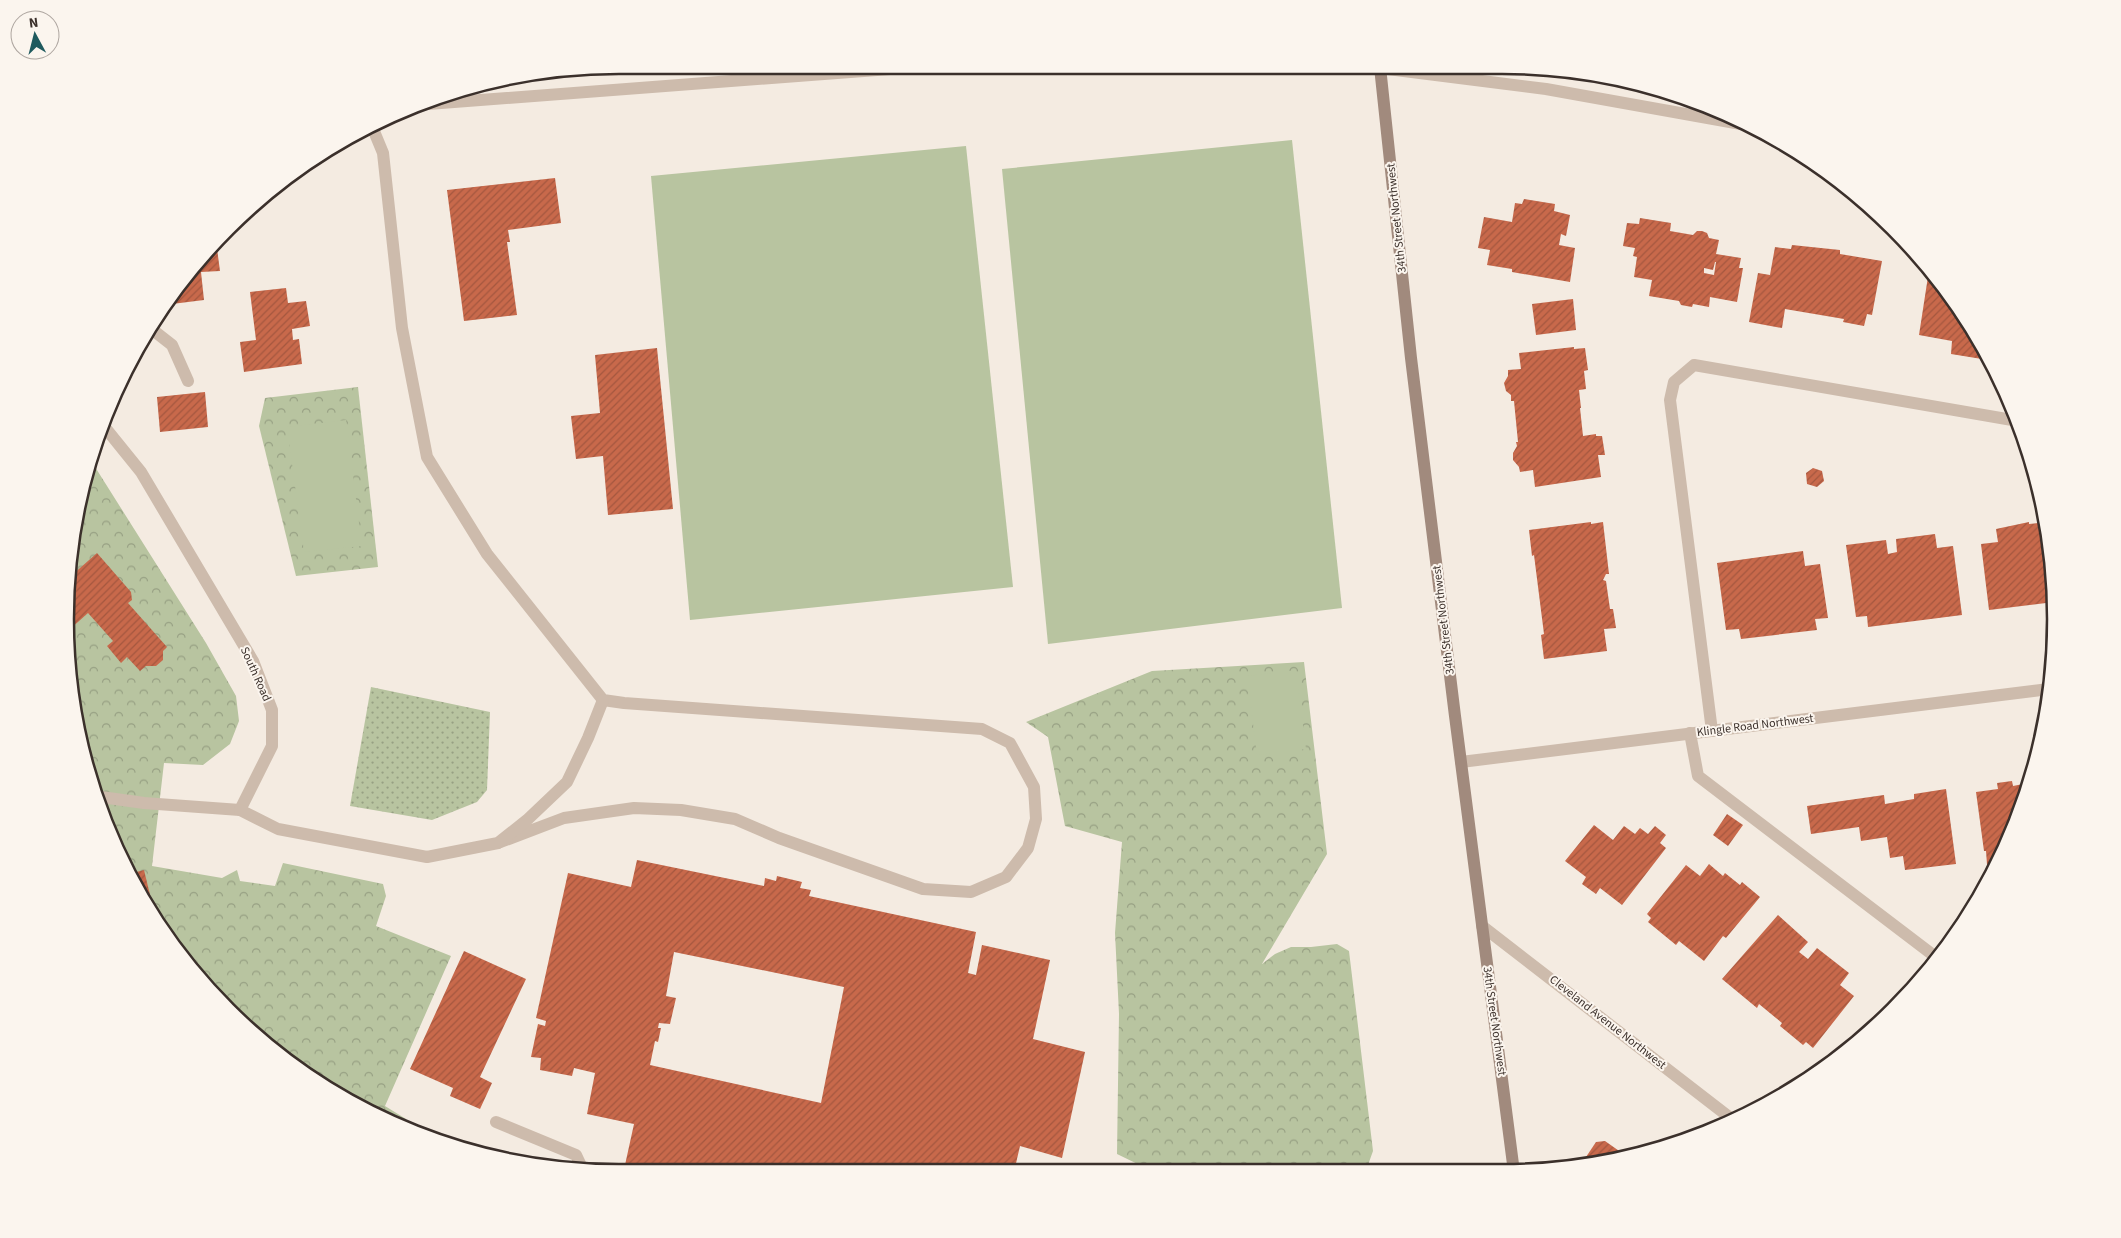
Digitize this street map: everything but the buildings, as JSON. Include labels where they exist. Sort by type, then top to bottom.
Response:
[{"type":"main road","name":"34th Street Northwest","points":[[1381,74],[1411,358],[1513,1164]]},
{"type":"street","points":[[445,103],[813,74]]},
{"type":"street","points":[[1433,74],[1546,89],[1724,121]]},
{"type":"street","points":[[104,797],[144,803],[240,810],[278,829],[427,857],[498,843],[564,818],[634,808],[681,810],[735,819],[779,838],[924,890],[972,892],[1006,877],[1028,848],[1036,819],[1034,787],[1010,743],[982,729],[624,704],[603,700],[487,554],[427,457],[404,342],[384,153],[374,132]]},
{"type":"street","points":[[156,332],[172,345],[188,381]]},
{"type":"street","points":[[1712,730],[1670,400],[1674,382],[1694,365],[2009,420]]},
{"type":"street","name":"South Road","points":[[108,431],[142,472],[253,661],[272,710],[272,746],[240,810]]},
{"type":"street","name":"Klingle Road Northwest","points":[[1461,762],[2043,690]]},
{"type":"street","points":[[498,843],[527,820],[567,782],[603,700]]},
{"type":"street","points":[[1690,733],[1698,776],[1932,954]]},
{"type":"street","name":"Cleveland Avenue Northwest","points":[[1482,926],[1727,1115]]},
{"type":"street","points":[[496,1122],[576,1155],[580,1163]]},
{"type":"green space","points":[[1292,140],[1342,608],[1048,644],[1002,169]]},
{"type":"green space","points":[[966,146],[1013,587],[690,620],[651,176]]},
{"type":"green space","points":[[358,387],[378,567],[296,576],[259,426],[265,398]]},
{"type":"green space","points":[[346,420],[362,546],[304,552],[287,427]]},
{"type":"green space","points":[[95,468],[206,643],[236,696],[239,721],[230,744],[203,765],[164,763],[152,866],[222,878],[237,870],[240,881],[275,886],[283,863],[383,884],[386,896],[376,926],[451,956],[385,1106],[406,1119],[405,1121],[378,1108],[316,1072],[287,1052],[233,1005],[186,951],[147,892],[130,860],[115,828],[92,760],[78,690],[75,655],[75,583],[84,513]]},
{"type":"green space","points":[[1304,662],[1327,854],[1262,964],[1275,954],[1291,947],[1337,944],[1349,951],[1373,1151],[1368,1164],[1138,1164],[1117,1154],[1119,1014],[1115,933],[1122,842],[1065,826],[1048,737],[1026,722],[1152,671]]},
{"type":"green space","points":[[1296,670],[1306,749],[1257,755],[1247,676]]},
{"type":"green space","points":[[371,687],[490,712],[487,790],[477,802],[432,820],[350,806]]}]
